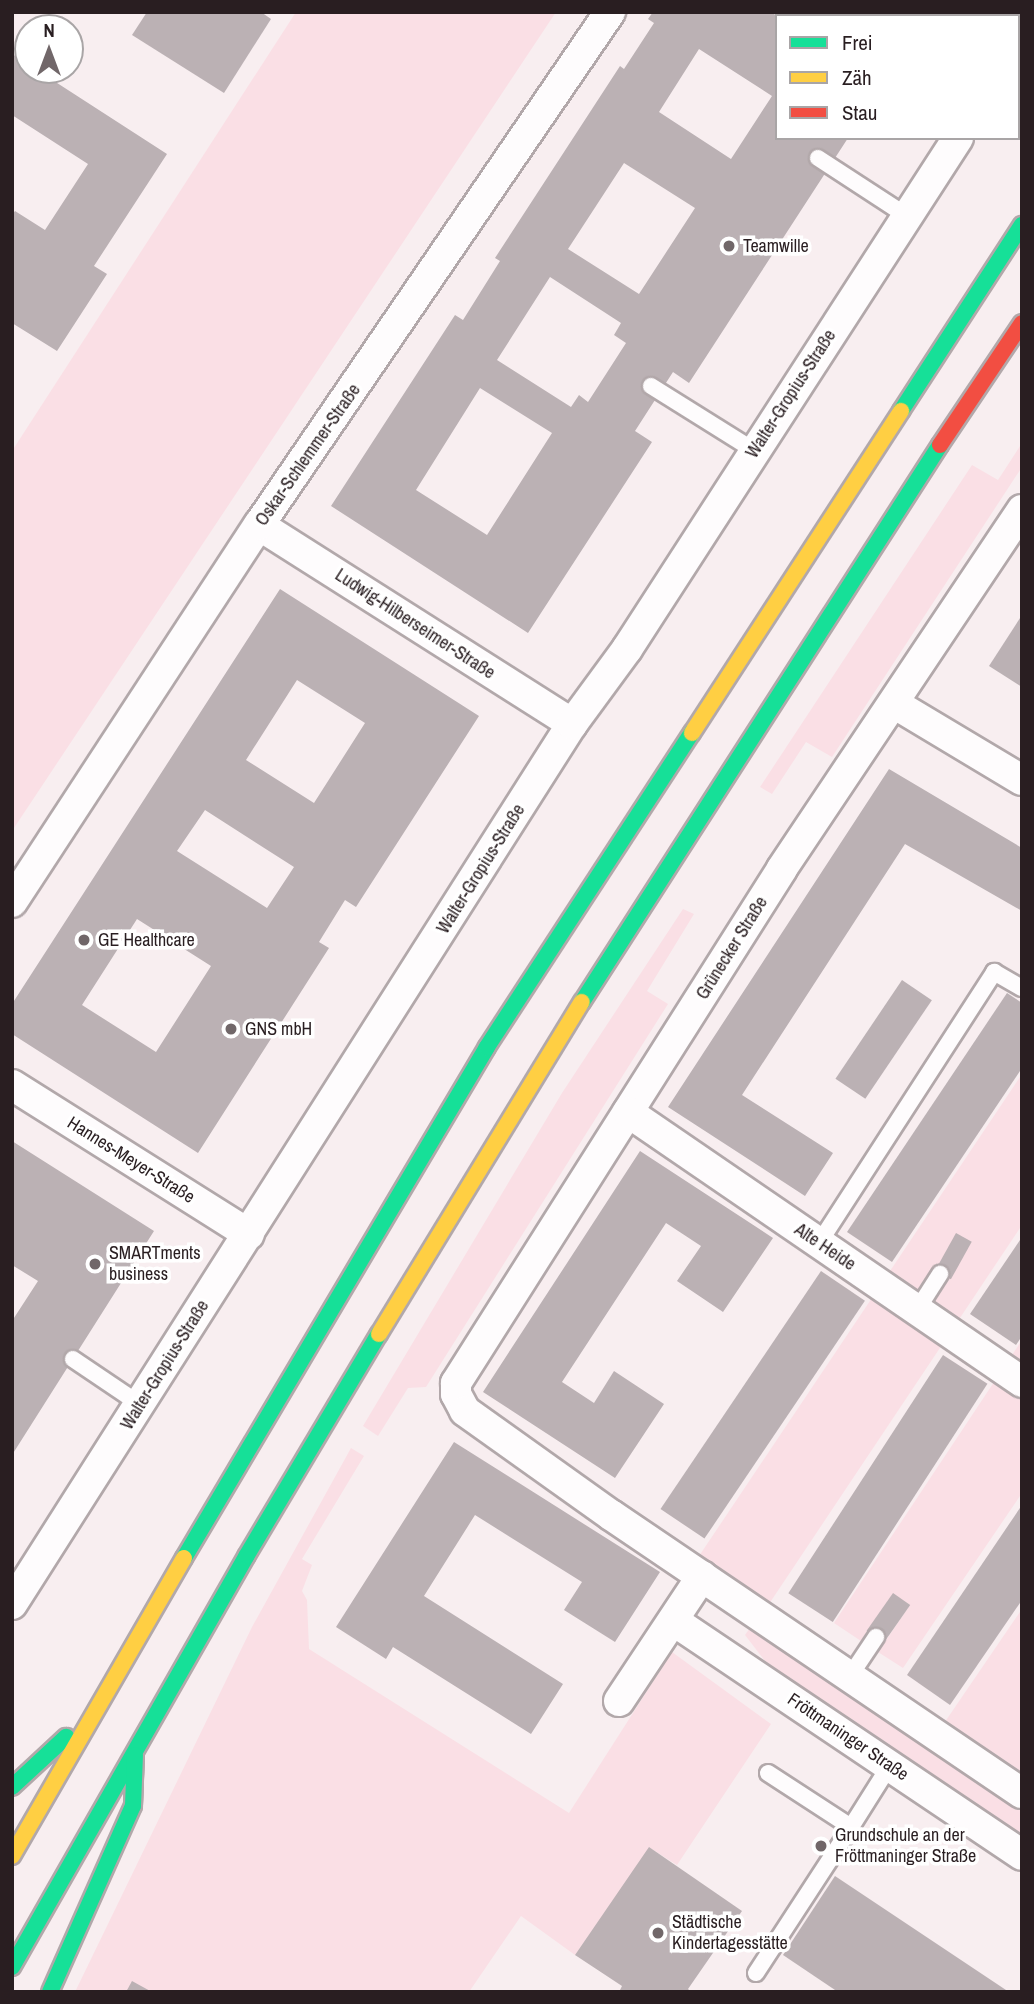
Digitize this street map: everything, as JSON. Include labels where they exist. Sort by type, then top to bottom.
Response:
[{"type":"highway","points":[[12,1856],[91,1714],[288,1376],[487,1047],[1022,225]]},
{"type":"highway","points":[[12,1966],[135,1750],[514,1109],[860,565],[1022,323]]},
{"type":"highway","points":[[12,1787],[91,1714]]},
{"type":"highway","points":[[50,1992],[134,1806],[135,1750]]},
{"type":"street","name":"Oskar-Schlemmer-Straße","points":[[12,902],[259,525],[610,12]]},
{"type":"street","name":"Walter-Gropius-Straße","points":[[12,1604],[572,724],[626,649],[957,140]]},
{"type":"street","name":"Grünecker Straße","points":[[702,1576],[466,1411],[456,1394],[456,1383],[782,869],[895,704],[1022,510]]},
{"type":"street","name":"Ludwig-Hilberseimer-Straße","points":[[259,525],[572,724]]},
{"type":"street","points":[[895,704],[1022,780]]},
{"type":"street","name":"Hannes-Meyer-Straße","points":[[12,1085],[249,1234]]},
{"type":"street","name":"Alte Heide","points":[[628,1112],[1022,1382]]},
{"type":"street","points":[[619,1701],[702,1576],[1022,1793]]},
{"type":"street","name":"Fröttmaninger Straße","points":[[674,1621],[1022,1855]]},
{"type":"lane","points":[[818,158],[907,216]]},
{"type":"lane","points":[[651,386],[755,450]]},
{"type":"lane","points":[[819,1243],[994,972],[1022,989]]},
{"type":"lane","points":[[917,1310],[940,1274]]},
{"type":"lane","points":[[74,1359],[141,1405]]},
{"type":"lane","points":[[850,1676],[876,1637]]},
{"type":"lane","points":[[755,1973],[890,1765]]},
{"type":"lane","points":[[768,1773],[851,1827]]},
{"type":"shaded area","points":[[296,12],[556,12],[12,831],[12,451]]},
{"type":"shaded area","points":[[1022,443],[1022,467],[832,757],[806,742],[772,794],[760,787],[972,465],[998,480]]},
{"type":"shaded area","points":[[683,909],[694,914],[647,991],[668,1004],[426,1387],[408,1388],[378,1436],[363,1426],[562,1093]]},
{"type":"shaded area","points":[[1022,1074],[1022,1225],[761,1616],[691,1568]]},
{"type":"shaded area","points":[[1022,1340],[1022,1493],[903,1668],[878,1652],[910,1605],[893,1594],[861,1641],[834,1623]]},
{"type":"shaded area","points":[[351,1448],[364,1456],[302,1559],[312,1565],[302,1591],[307,1600],[309,1649],[569,1813],[672,1652],[771,1724],[677,1865],[650,1848],[575,1955],[521,1916],[469,1992],[75,1992],[252,1627]]},
{"type":"shaded area","points":[[1022,1609],[1022,1768],[1010,1785],[936,1735]]},
{"type":"shaded area","points":[[752,1625],[1022,1804],[1022,1834],[768,1665],[745,1635]]},
{"type":"building","points":[[147,12],[261,12],[271,19],[224,93],[132,35]]},
{"type":"building","points":[[653,12],[771,12],[775,15],[775,140],[847,140],[689,383],[673,372],[635,431],[652,442],[528,633],[331,506],[455,315],[463,320],[500,261],[495,258],[620,66],[624,69],[654,23],[648,19]],"holes":[[[699,49],[772,96],[731,159],[659,112]],[[624,163],[695,208],[639,294],[568,249]],[[550,277],[621,323],[614,335],[626,343],[588,402],[579,395],[571,407],[497,360]],[[480,388],[552,433],[487,535],[416,490]]]},
{"type":"building","points":[[822,12],[930,12],[875,14],[821,14]]},
{"type":"building","points":[[12,54],[14,84],[59,84],[167,154],[94,266],[107,274],[57,351],[12,323],[12,215],[15,211],[45,230],[88,164],[12,115]]},
{"type":"building","points":[[280,589],[479,716],[356,907],[345,900],[319,942],[329,948],[198,1153],[12,1034],[12,1004]],"holes":[[[297,680],[365,723],[314,803],[246,760]],[[205,810],[294,867],[267,908],[177,851]],[[137,919],[211,966],[156,1052],[82,1005]]]},
{"type":"building","points":[[1022,615],[1022,687],[989,666]]},
{"type":"building","points":[[889,769],[1022,848],[1022,911],[905,844],[742,1095],[833,1153],[805,1196],[668,1107]]},
{"type":"building","points":[[902,980],[932,1000],[865,1099],[835,1079]]},
{"type":"building","points":[[1007,993],[1022,1003],[1022,1068],[892,1262],[847,1232]]},
{"type":"building","points":[[12,1141],[154,1231],[12,1455],[12,1321],[38,1281],[12,1265]]},
{"type":"building","points":[[640,1151],[773,1238],[723,1312],[677,1281],[701,1246],[666,1223],[562,1382],[594,1403],[614,1371],[664,1404],[615,1478],[483,1392]]},
{"type":"building","points":[[956,1233],[972,1242],[951,1279],[935,1271]]},
{"type":"building","points":[[1022,1237],[1022,1336],[1016,1345],[970,1314]]},
{"type":"building","points":[[821,1271],[865,1301],[704,1539],[661,1509]]},
{"type":"building","points":[[943,1355],[987,1384],[833,1622],[788,1593]]},
{"type":"building","points":[[454,1442],[660,1572],[615,1642],[564,1610],[582,1582],[475,1515],[424,1596],[563,1684],[531,1734],[393,1647],[386,1659],[336,1627]]},
{"type":"building","points":[[1022,1505],[1022,1600],[950,1705],[907,1675]]},
{"type":"building","points":[[893,1593],[910,1605],[884,1643],[867,1631]]},
{"type":"building","name":"Städtische Kindertagesstätte","points":[[649,1847],[742,1911],[688,1989],[691,1992],[619,1992],[622,1986],[575,1955]]},
{"type":"building","points":[[835,1876],[1009,1992],[838,1992],[783,1955]]},
{"type":"building","points":[[132,1981],[152,1992],[126,1992]]},
{"type":"traffic: fast","points":[[901,411],[1022,225]]},
{"type":"traffic: fast","points":[[582,1002],[940,445]]},
{"type":"traffic: fast","points":[[184,1558],[487,1047],[692,733]]},
{"type":"traffic: fast","points":[[12,1967],[247,1555],[379,1334]]},
{"type":"traffic: fast","points":[[12,1787],[66,1737]]},
{"type":"traffic: fast","points":[[50,1992],[133,1806],[135,1755]]},
{"type":"traffic: slow","points":[[692,733],[901,411]]},
{"type":"traffic: slow","points":[[379,1334],[582,1002]]},
{"type":"traffic: slow","points":[[12,1856],[184,1558]]},
{"type":"traffic: jam","points":[[940,445],[1022,323]]},
{"type":"place","name":"Teamwille","points":[[729,246]]},
{"type":"place","name":"GE Healthcare","points":[[84,940]]},
{"type":"place","name":"GNS mbH","points":[[231,1029]]},
{"type":"place","name":"SMARTments business","points":[[95,1264]]},
{"type":"place","name":"Grundschule an der Fröttmaninger Straße","points":[[821,1846]]},
{"type":"place","name":"Städtische Kindertagesstätte","points":[[658,1933]]}]
